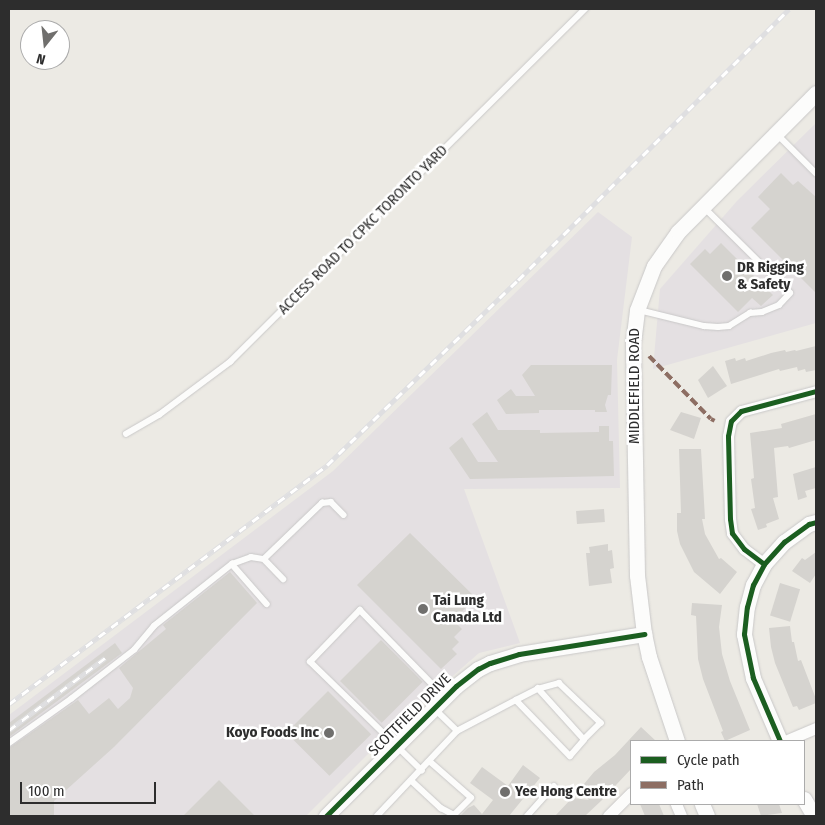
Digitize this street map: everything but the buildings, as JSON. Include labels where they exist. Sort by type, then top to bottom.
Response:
[{"type":"main road","name":"MIDDLEFIELD ROAD","points":[[677,740],[655,679],[644,634],[637,575],[633,343],[637,310],[654,266],[678,232],[816,93]]},
{"type":"main road","points":[[780,740],[753,678],[744,634],[747,607],[753,585],[764,564],[784,542],[809,524],[816,522]]},
{"type":"main road","name":"SCOTTFIELD DRIVE","points":[[326,816],[445,697],[478,669],[504,658],[644,634]]},
{"type":"main road","points":[[805,801],[814,816]]},
{"type":"street","points":[[764,564],[744,550],[732,533],[729,509],[729,427],[731,421],[741,411],[816,391]]},
{"type":"street","points":[[787,740],[816,728]]},
{"type":"street","points":[[608,816],[630,794]]},
{"type":"lane","name":"ACCESS ROAD TO CPKC TORONTO YARD","points":[[126,434],[159,416],[230,362],[585,9]]},
{"type":"lane","points":[[776,133],[816,172]]},
{"type":"lane","points":[[637,310],[704,326],[729,326],[750,313],[762,312],[779,305],[790,292],[703,207]]},
{"type":"lane","points":[[264,559],[322,503],[331,502],[344,515]]},
{"type":"lane","points":[[9,743],[71,699],[134,650],[154,626],[232,564],[250,557],[264,559],[283,579]]},
{"type":"lane","points":[[232,564],[267,604]]},
{"type":"lane","points":[[422,771],[310,662],[360,610],[445,697]]},
{"type":"lane","points":[[377,816],[422,771],[457,731],[516,700],[538,689],[559,683],[601,723],[570,756],[516,700]]},
{"type":"lane","points":[[538,689],[584,740]]},
{"type":"lane","points":[[434,709],[457,731]]},
{"type":"lane","points":[[412,781],[441,808],[454,815],[471,798],[430,762]]},
{"type":"lane","points":[[527,816],[554,786]]},
{"type":"shaded area","points":[[816,123],[816,323],[653,369],[660,289],[737,201]]},
{"type":"shaded area","points":[[598,212],[632,237],[617,360],[620,488],[464,489],[520,643],[479,653],[399,723],[306,816],[9,816],[9,715],[333,471]]},
{"type":"railway","points":[[9,704],[327,465],[518,280],[789,9]]},
{"type":"railway","points":[[9,730],[105,658]]},
{"type":"marked path","points":[[649,356],[715,421]]},
{"type":"cycle path","points":[[764,564],[744,549],[732,533],[728,436],[731,421],[741,411],[816,391]]},
{"type":"cycle path","points":[[780,740],[753,678],[744,634],[747,607],[753,585],[764,564],[784,542],[809,524],[816,522]]},
{"type":"cycle path","points":[[326,816],[456,686],[478,669],[490,663],[519,654],[644,634]]},
{"type":"place","name":"DR Rigging & Safety","points":[[727,276]]},
{"type":"place","name":"Tai Lung Canada Ltd","points":[[423,609]]},
{"type":"place","name":"Koyo Foods Inc","points":[[329,733]]},
{"type":"place","name":"Yee Hong Centre","points":[[505,792]]}]
